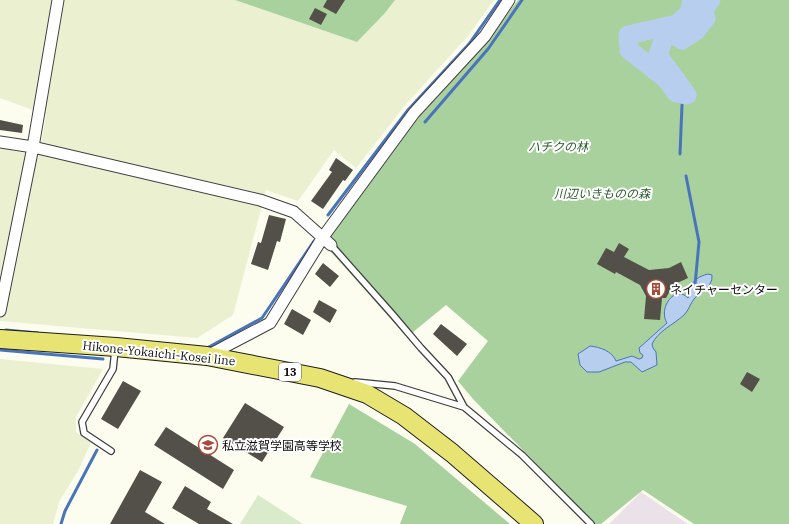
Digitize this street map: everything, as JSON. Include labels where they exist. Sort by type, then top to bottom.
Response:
[{"type":"main road","name":"Hikone-Yokaichi-Kosei line","points":[[0,339],[116,347],[207,356],[320,378],[367,394],[404,416],[452,453],[534,524]]},
{"type":"street","points":[[0,311],[33,147],[58,0]]},
{"type":"street","points":[[207,356],[270,323],[323,237],[414,113],[485,36],[508,0]]},
{"type":"street","points":[[0,142],[33,147],[260,200],[294,212],[331,245]]},
{"type":"lane","points":[[331,245],[448,377],[464,407],[522,455],[591,524]]},
{"type":"lane","points":[[111,451],[84,433],[82,422],[113,369],[116,347]]},
{"type":"lane","points":[[320,378],[395,386],[464,407]]},
{"type":"shaded area","points":[[641,492],[688,524],[609,524]]},
{"type":"green space","points":[[0,0],[235,0],[357,42],[385,13],[395,0],[494,0],[468,36],[406,104],[356,168],[334,150],[298,201],[266,190],[233,315],[197,338],[0,321],[0,148],[39,156],[46,115],[0,98]]},
{"type":"green space","points":[[235,0],[395,0],[385,13],[357,42]]},
{"type":"green space","name":"川辺いきものの森","points":[[518,0],[789,0],[789,524],[694,524],[643,490],[601,524],[595,524],[473,399],[458,381],[488,341],[446,305],[407,337],[323,243],[395,143],[477,52]]},
{"type":"green space","points":[[0,359],[103,369],[76,417],[76,432],[91,443],[78,471],[59,502],[53,524],[0,524]]},
{"type":"green space","points":[[349,404],[415,444],[510,524],[400,524],[407,506],[310,477]]},
{"type":"green space","points":[[258,495],[303,524],[240,524]]},
{"type":"water","points":[[708,274],[712,275],[709,286],[694,299],[684,315],[658,335],[652,344],[656,352],[657,365],[642,372],[631,362],[625,362],[599,372],[587,372],[580,365],[578,354],[590,346],[598,347],[609,352],[616,361],[632,356],[639,359],[642,358],[643,355],[640,353],[639,348],[667,323],[665,311],[669,300],[678,294],[683,294],[688,298],[694,281],[699,277]]},
{"type":"building","points":[[327,0],[345,0],[336,14],[323,7]]},
{"type":"building","points":[[315,8],[327,14],[321,25],[309,19]]},
{"type":"building","points":[[0,120],[23,125],[22,133],[0,130]]},
{"type":"building","points":[[336,158],[353,170],[345,181],[343,180],[323,209],[311,201],[332,172],[329,170]]},
{"type":"building","points":[[269,215],[286,219],[280,242],[277,241],[268,270],[251,264],[258,242],[261,243]]},
{"type":"building","name":"ネイチャーセンター","points":[[619,243],[629,249],[624,257],[649,270],[669,268],[681,262],[688,278],[673,285],[666,298],[662,298],[660,320],[644,319],[646,296],[640,285],[597,264],[606,248],[614,252]]},
{"type":"building","points":[[323,263],[339,276],[330,287],[315,274]]},
{"type":"building","points":[[319,300],[337,310],[330,323],[313,312]]},
{"type":"building","points":[[292,309],[311,320],[303,335],[284,324]]},
{"type":"building","points":[[441,324],[467,344],[457,356],[433,334]]},
{"type":"building","points":[[747,372],[760,379],[752,392],[740,384]]},
{"type":"building","points":[[123,381],[141,391],[118,429],[101,419]]},
{"type":"building","points":[[245,403],[284,427],[262,462],[223,438]]},
{"type":"building","points":[[166,427],[234,470],[223,489],[154,445]]},
{"type":"building","points":[[140,470],[162,482],[145,512],[165,524],[110,524]]},
{"type":"building","points":[[185,486],[211,502],[207,509],[233,524],[199,524],[172,508]]},
{"type":"waterway","points":[[328,215],[408,110],[469,44],[500,0]]},
{"type":"waterway","points":[[425,122],[488,49],[522,0]]},
{"type":"waterway","points":[[692,0],[689,13],[677,24],[628,35],[629,50],[666,79],[676,93],[687,95],[658,55],[664,38],[671,33],[682,40],[696,31],[706,18],[703,10],[711,0]]},
{"type":"waterway","points":[[680,154],[682,105]]},
{"type":"waterway","points":[[686,176],[699,242],[695,285]]},
{"type":"waterway","points":[[207,348],[262,318],[314,241]]},
{"type":"waterway","points":[[6,330],[38,333]]},
{"type":"waterway","points":[[0,350],[103,359]]},
{"type":"waterway","points":[[61,524],[65,511],[97,450]]},
{"type":"place","name":"ネイチャーセンター","points":[[656,289]]},
{"type":"place","name":"私立滋賀学園高等学校","points":[[208,445]]},
{"type":"park label","name":"ハチクの林","points":[[558,146]]}]
